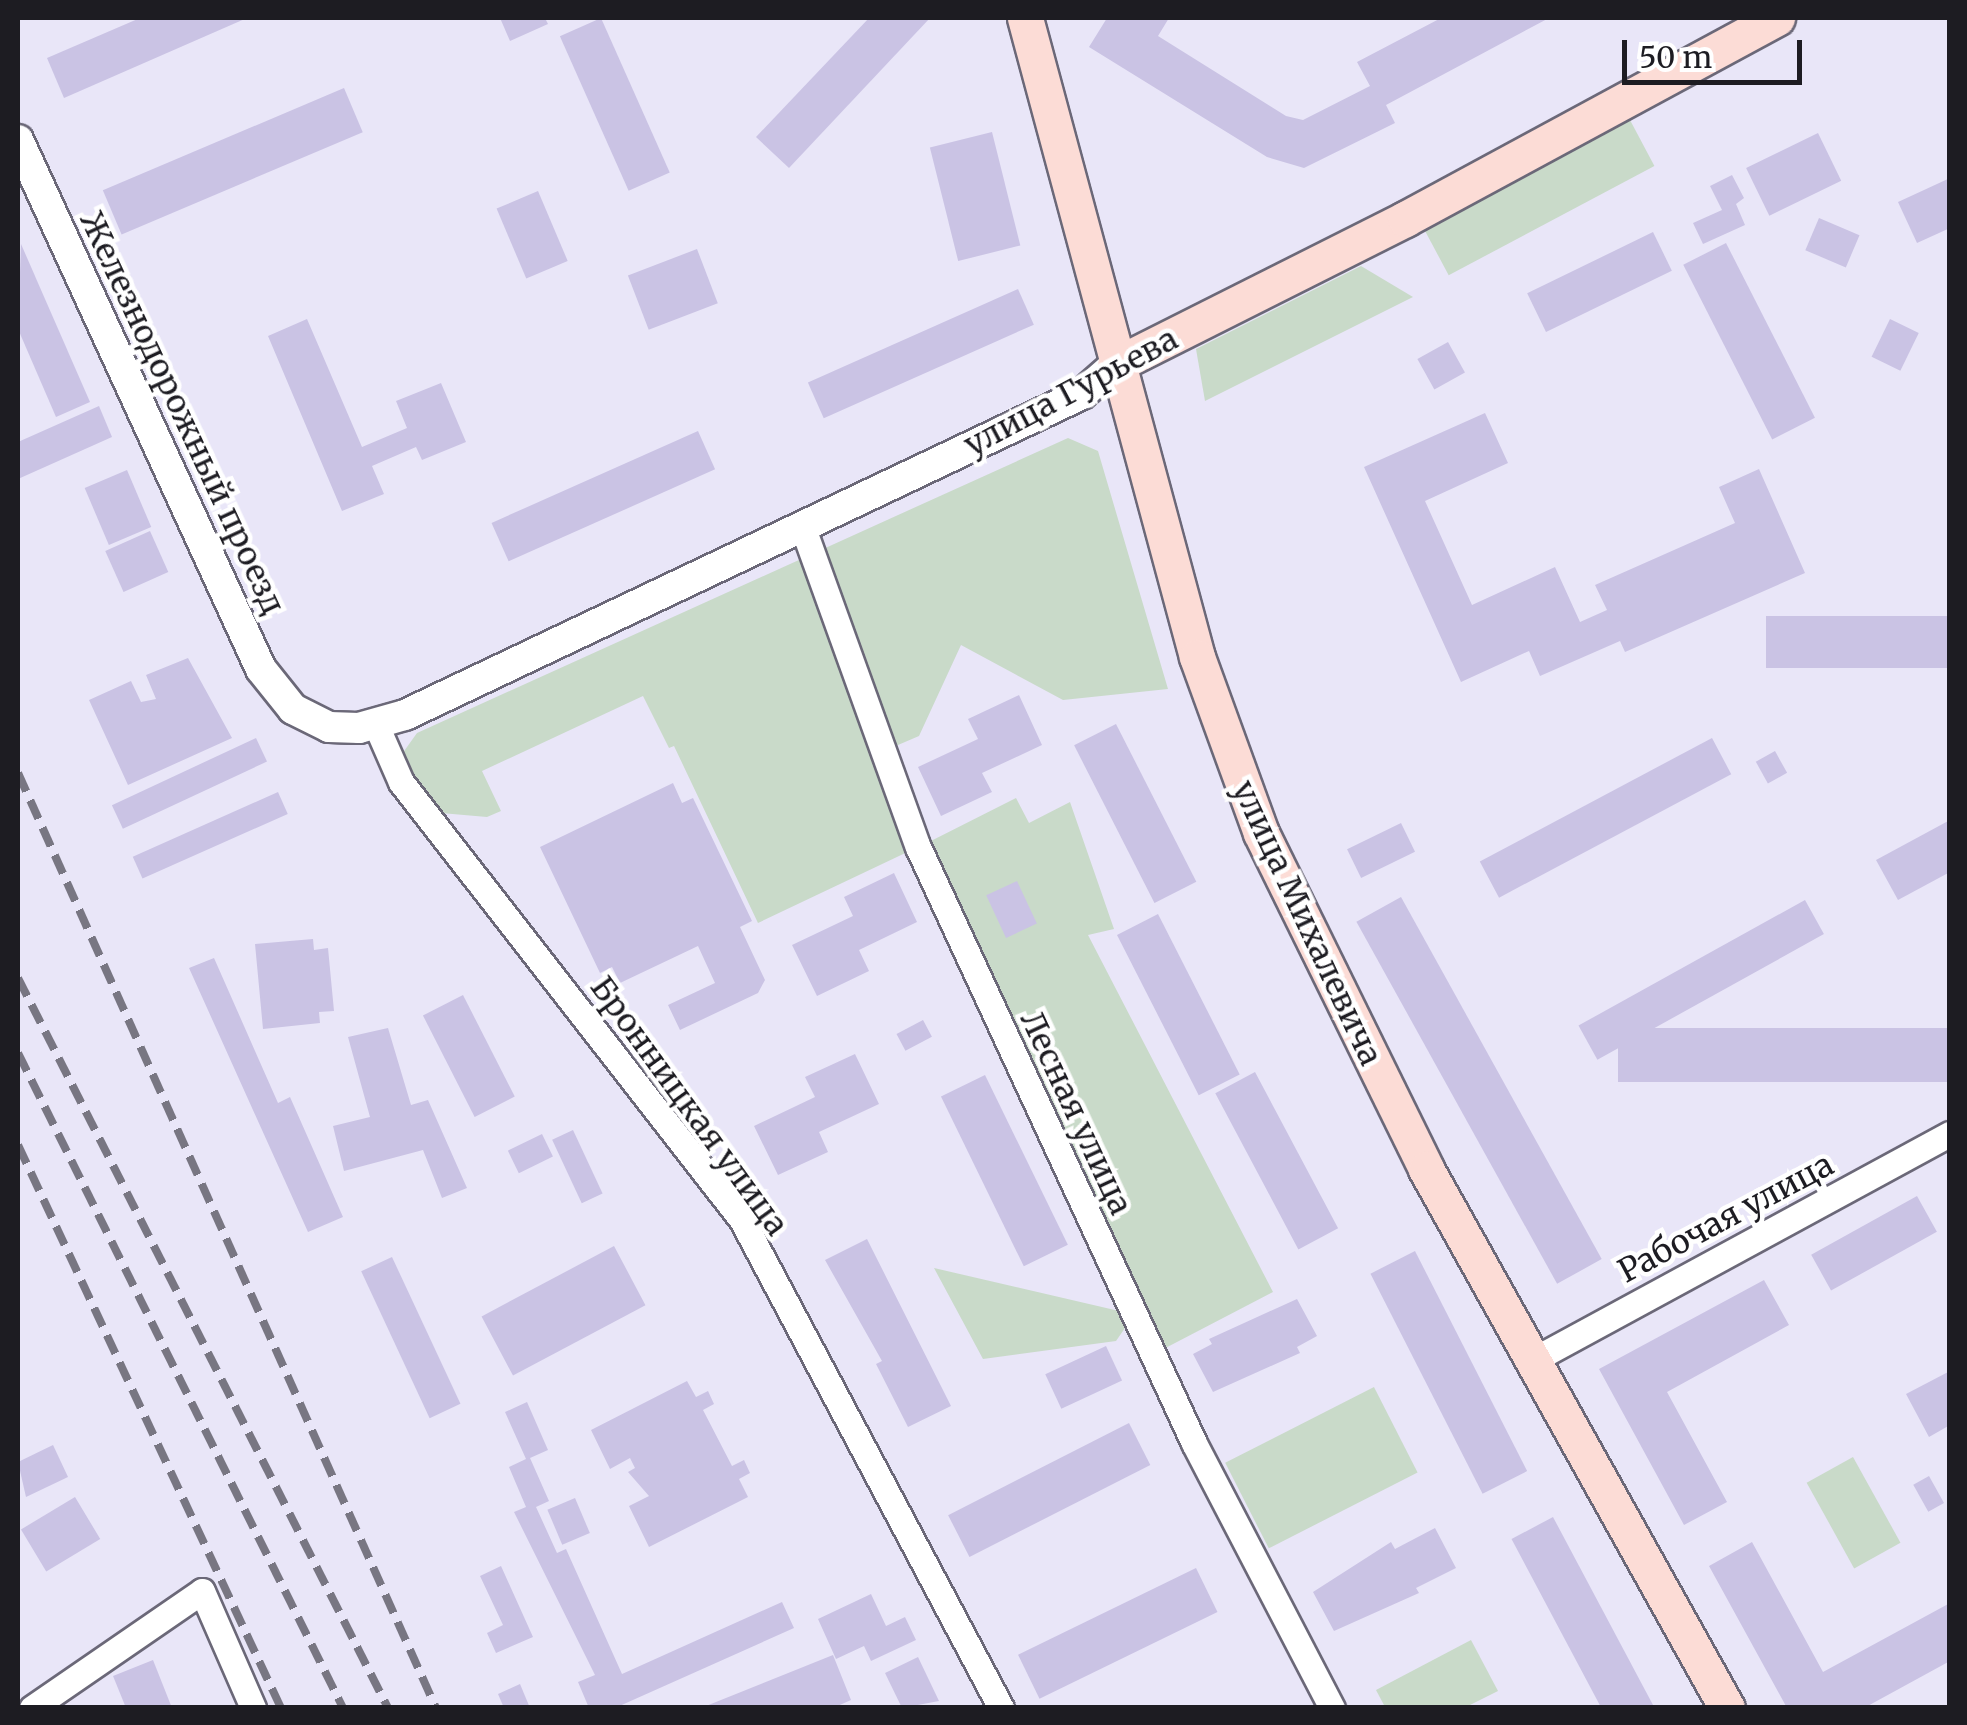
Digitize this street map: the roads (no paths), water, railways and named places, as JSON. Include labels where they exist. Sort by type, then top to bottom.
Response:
[{"type":"main road","name":"улица Михалевича","points":[[1025,18],[1115,365],[1203,675],[1268,850],[1421,1159],[1727,1708]]},
{"type":"main road","name":"улица Гурьева","points":[[1115,365],[1405,218],[1776,18]]},
{"type":"street","name":"Железнодорожный проезд","points":[[18,140],[262,669],[293,708]]},
{"type":"street","name":"улица Гурьева","points":[[293,708],[336,728],[376,724],[803,528],[1082,394],[1115,365]]},
{"type":"street","name":"Лесная улица","points":[[803,528],[918,847],[1194,1444],[1332,1708]]},
{"type":"street","name":"Бронницкая улица","points":[[376,724],[401,782],[742,1220],[1001,1708]]},
{"type":"street","name":"Рабочая улица","points":[[1533,1360],[1950,1134]]},
{"type":"street","points":[[32,1708],[202,1591],[252,1708]]},
{"type":"railway","points":[[18,773],[436,1708]]},
{"type":"railway","points":[[18,978],[388,1708]]},
{"type":"railway","points":[[18,1053],[343,1708]]},
{"type":"railway","points":[[18,1145],[281,1708]]}]
